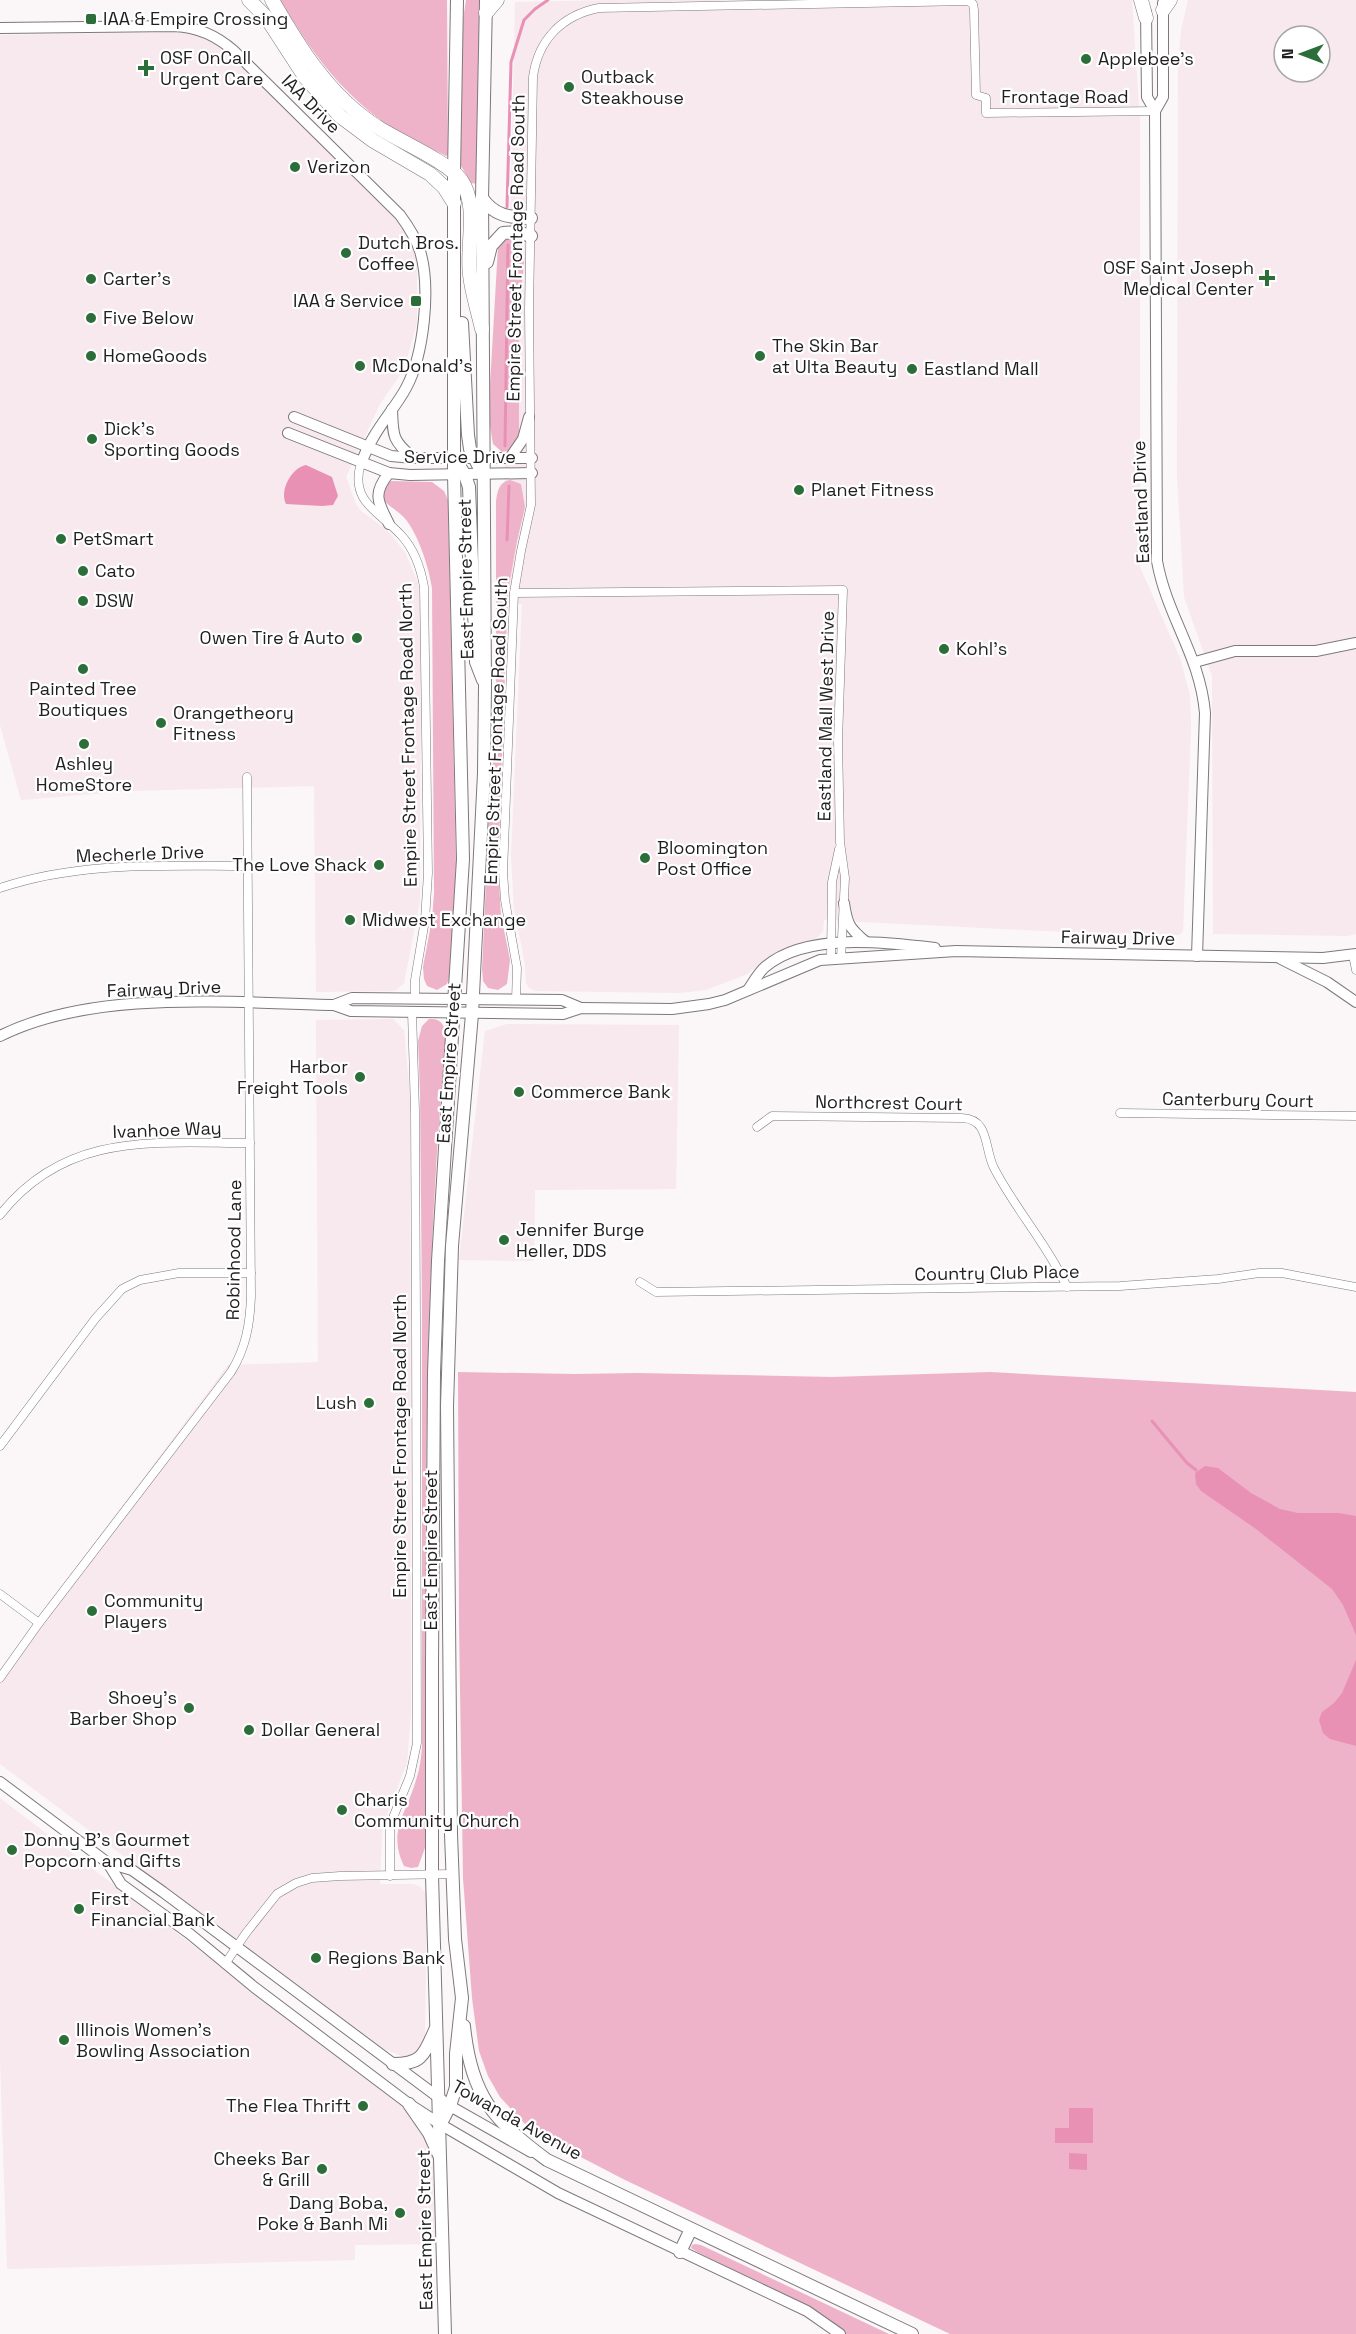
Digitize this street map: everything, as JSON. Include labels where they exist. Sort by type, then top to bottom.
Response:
[{"type":"highway","points":[[249,0],[266,17],[305,77],[340,116],[372,140],[430,174],[444,187],[454,203]]},
{"type":"highway","points":[[272,0],[317,71],[337,93],[375,125],[454,173],[461,180],[468,197],[470,275],[482,329]]},
{"type":"highway","points":[[486,6],[497,0]]},
{"type":"highway","points":[[1141,0],[1146,18]]},
{"type":"main road","name":"East Empire Street","points":[[445,2334],[432,1875],[434,1361],[463,859],[460,475],[455,458],[454,173],[457,0]]},
{"type":"main road","name":"Eastland Drive","points":[[1146,0],[1147,97],[1155,111],[1156,548],[1165,594],[1195,662],[1202,687],[1205,720],[1197,956]]},
{"type":"main road","name":"Eastland Drive","points":[[1155,111],[1163,97],[1165,3]]},
{"type":"main road","name":"East Empire Street","points":[[440,2124],[450,2106],[456,2087],[456,2054],[462,1998],[455,1939],[452,1874],[448,1341],[452,1246],[473,999],[484,773],[483,475],[479,458],[486,6]]},
{"type":"main road","name":"IAA Drive","points":[[0,28],[184,26],[214,36],[234,51],[400,215],[416,239],[422,257]]},
{"type":"main road","points":[[482,198],[491,210],[501,215],[531,218]]},
{"type":"main road","points":[[482,280],[491,246],[500,235],[517,232],[531,237]]},
{"type":"main road","name":"Empire Street Frontage Road North","points":[[361,463],[368,447],[411,377],[420,351],[424,312],[422,257]]},
{"type":"main road","points":[[454,308],[461,321],[470,449],[479,458]]},
{"type":"main road","points":[[392,409],[392,430],[397,444],[412,458]]},
{"type":"main road","name":"Service Drive","points":[[294,417],[392,456],[532,458]]},
{"type":"main road","points":[[510,458],[523,440],[529,417]]},
{"type":"main road","name":"Service Drive","points":[[288,433],[389,473],[410,475],[532,473]]},
{"type":"main road","points":[[389,473],[378,490],[378,501],[389,524]]},
{"type":"main road","points":[[460,475],[471,506],[476,662],[485,686]]},
{"type":"main road","points":[[1195,662],[1234,651],[1316,651],[1356,643]]},
{"type":"main road","points":[[844,903],[847,923],[853,932],[866,942]]},
{"type":"main road","name":"Fairway Drive","points":[[748,990],[764,968],[774,962],[806,948],[836,943],[895,943],[956,951],[1323,958],[1355,954]]},
{"type":"main road","name":"Fairway Drive","points":[[0,1036],[30,1023],[95,1008],[169,1003],[334,1005],[351,1011],[472,1014],[563,1014],[581,1008],[672,1009],[725,1000],[807,964],[836,958],[895,957],[956,951]]},
{"type":"main road","points":[[1278,957],[1327,982],[1356,1002]]},
{"type":"main road","name":"Fairway Drive","points":[[334,1005],[352,998],[415,998],[562,1000],[581,1008]]},
{"type":"main road","name":"Towanda Avenue","points":[[0,1782],[108,1863],[132,1870],[450,2106],[547,2160],[912,2334]]},
{"type":"main road","name":"Towanda Avenue","points":[[108,1863],[121,1884],[190,1934],[225,1964],[409,2104],[440,2124],[558,2193],[807,2311],[840,2334]]},
{"type":"main road","points":[[462,1998],[465,2041],[472,2073],[492,2114],[502,2125],[547,2160]]},
{"type":"main road","points":[[393,2064],[412,2064],[425,2055],[437,2027]]},
{"type":"main road","points":[[409,2104],[429,2133],[441,2160]]},
{"type":"main road","points":[[680,2252],[691,2229]]},
{"type":"street","name":"Frontage Road","points":[[548,36],[567,19],[599,8],[968,1],[973,4],[974,10],[976,95],[986,98],[986,112],[1155,111]]},
{"type":"street","name":"Empire Street Frontage Road South","points":[[516,1000],[517,968],[505,900],[503,872],[514,593],[520,551],[530,515],[532,473],[529,417],[533,76],[539,51],[548,36]]},
{"type":"street","name":"Empire Street Frontage Road North","points":[[361,463],[359,478],[364,500],[402,537],[415,556],[422,574],[426,600],[428,873],[425,920],[415,980],[415,998]]},
{"type":"street","name":"Eastland Mall West Drive","points":[[514,593],[843,591],[838,741],[844,903],[836,943]]},
{"type":"street","name":"Robinhood Lane","points":[[0,1678],[39,1623],[237,1362],[249,1330],[251,1273],[247,777]]},
{"type":"street","name":"Eastland Mall West Drive","points":[[836,958],[832,882],[840,842]]},
{"type":"street","name":"Mecherle Drive","points":[[0,888],[78,870],[109,867],[247,866]]},
{"type":"street","points":[[1355,954],[1356,970]]},
{"type":"street","name":"Empire Street Frontage Road North","points":[[390,1876],[390,1825],[410,1776],[417,1743],[415,1111],[412,1012]]},
{"type":"street","name":"Canterbury Court","points":[[1120,1113],[1356,1116]]},
{"type":"street","name":"Northcrest Court","points":[[757,1126],[772,1116],[962,1118],[975,1121],[984,1130],[986,1148],[994,1169],[1057,1266],[1067,1287]]},
{"type":"street","name":"Ivanhoe Way","points":[[0,1215],[12,1200],[43,1174],[88,1152],[138,1143],[250,1143]]},
{"type":"street","points":[[0,1446],[95,1319],[122,1289],[140,1280],[179,1273],[251,1273]]},
{"type":"street","name":"Country Club Place","points":[[640,1282],[657,1292],[1067,1287],[1218,1279],[1259,1273],[1292,1275],[1356,1287]]},
{"type":"street","points":[[0,1594],[39,1623]]},
{"type":"street","points":[[225,1964],[277,1894],[296,1882],[312,1878],[452,1874]]},
{"type":"shaded area","points":[[280,0],[447,0],[448,155],[385,123],[353,97],[326,67]]},
{"type":"shaded area","points":[[466,0],[480,0],[477,184],[471,183],[460,164],[463,20]]},
{"type":"shaded area","points":[[1132,0],[1140,121],[1140,567],[1180,658],[1190,695],[1191,727],[1183,931],[1179,935],[824,920],[823,931],[816,939],[784,950],[745,975],[706,990],[679,993],[536,991],[529,988],[526,983],[525,964],[514,909],[511,856],[522,604],[502,604],[515,2]]},
{"type":"shaded area","name":"OSF Saint Joseph Medical Center","points":[[1188,0],[1356,0],[1356,934],[1348,936],[1213,934],[1212,676],[1184,597],[1177,475],[1178,65],[1181,30]]},
{"type":"shaded area","points":[[184,32],[200,35],[217,43],[229,53],[395,217],[407,233],[417,260],[417,323],[406,362],[380,404],[346,477],[356,504],[362,512],[386,529],[405,552],[418,583],[421,625],[420,901],[404,983],[395,991],[316,992],[314,786],[131,791],[21,800],[0,725],[0,35]]},
{"type":"shaded area","points":[[507,238],[513,238],[519,243],[524,263],[519,311],[519,432],[518,440],[511,450],[502,452],[493,444],[490,426],[490,385],[498,247]]},
{"type":"shaded area","points":[[306,465],[332,477],[338,496],[333,505],[286,504],[285,487],[291,475]]},
{"type":"shaded area","points":[[510,480],[521,484],[525,507],[508,591],[498,867],[501,915],[510,960],[507,984],[498,990],[488,988],[483,981],[482,969],[490,795],[496,730],[496,502],[499,488]]},
{"type":"shaded area","points":[[391,481],[432,482],[444,491],[448,500],[456,865],[451,973],[447,984],[437,990],[427,986],[423,967],[432,919],[434,893],[432,588],[429,571],[416,535],[405,518],[383,498],[386,484]]},
{"type":"shaded area","points":[[393,1019],[404,1030],[410,1095],[411,1713],[407,1763],[382,1832],[380,1884],[413,1884],[426,1893],[425,2035],[419,2052],[406,2058],[380,2047],[0,1764],[0,1669],[228,1365],[318,1362],[316,1020]]},
{"type":"shaded area","points":[[429,1019],[437,1020],[442,1024],[446,1037],[432,1238],[429,1340],[426,1845],[418,1867],[411,1868],[404,1866],[397,1842],[400,1822],[418,1772],[422,1747],[422,1309],[418,1041],[422,1026]]},
{"type":"shaded area","points":[[507,1024],[679,1025],[676,1189],[535,1190],[534,1261],[459,1260],[485,1031]]},
{"type":"shaded area","points":[[458,1372],[832,1377],[990,1372],[1356,1392],[1356,2334],[950,2334],[625,2180],[548,2140],[525,2124],[500,2097],[488,2076],[479,2051],[472,1998],[463,1878]]},
{"type":"shaded area","points":[[1205,1466],[1218,1468],[1251,1493],[1280,1509],[1298,1513],[1339,1513],[1356,1516],[1356,1635],[1343,1605],[1332,1589],[1256,1529],[1201,1491],[1196,1484],[1195,1473]]},
{"type":"shaded area","points":[[1356,1660],[1356,1746],[1330,1739],[1323,1733],[1319,1720],[1322,1712],[1342,1693]]},
{"type":"shaded area","points":[[0,1798],[411,2112],[434,2154],[439,2244],[355,2245],[355,2260],[7,2269],[0,2060]]},
{"type":"shaded area","points":[[1069,2108],[1093,2108],[1093,2143],[1055,2143],[1055,2128],[1069,2128]]},
{"type":"shaded area","points":[[1069,2153],[1087,2154],[1087,2170],[1069,2169]]},
{"type":"shaded area","points":[[695,2244],[889,2334],[846,2334],[831,2321],[699,2253],[691,2248]]},
{"type":"waterway","points":[[507,207],[511,62],[524,20],[548,0]]},
{"type":"waterway","points":[[505,446],[508,245]]},
{"type":"waterway","points":[[507,540],[509,486]]},
{"type":"waterway","points":[[1152,1421],[1187,1463],[1196,1470]]},
{"type":"place","name":"IAA & Empire Crossing","points":[[91,19]]},
{"type":"place","name":"Applebee's","points":[[1086,59]]},
{"type":"place","name":"OSF OnCall Urgent Care","points":[[146,68]]},
{"type":"place","name":"Outback Steakhouse","points":[[569,87]]},
{"type":"place","name":"Verizon","points":[[295,167]]},
{"type":"place","name":"Dutch Bros. Coffee","points":[[346,253]]},
{"type":"place","name":"OSF Saint Joseph Medical Center","points":[[1267,278]]},
{"type":"place","name":"Carter's","points":[[91,279]]},
{"type":"place","name":"IAA & Service","points":[[416,301]]},
{"type":"place","name":"Five Below","points":[[91,318]]},
{"type":"place","name":"HomeGoods","points":[[91,356]]},
{"type":"place","name":"The Skin Bar at Ulta Beauty","points":[[760,356]]},
{"type":"place","name":"McDonald's","points":[[360,366]]},
{"type":"place","name":"Eastland Mall","points":[[912,369]]},
{"type":"place","name":"Dick's Sporting Goods","points":[[92,439]]},
{"type":"place","name":"Planet Fitness","points":[[799,490]]},
{"type":"place","name":"PetSmart","points":[[61,539]]},
{"type":"place","name":"Cato","points":[[83,571]]},
{"type":"place","name":"DSW","points":[[83,601]]},
{"type":"place","name":"Owen Tire & Auto","points":[[357,638]]},
{"type":"place","name":"Kohl's","points":[[944,649]]},
{"type":"place","name":"Painted Tree Boutiques","points":[[83,669]]},
{"type":"place","name":"Orangetheory Fitness","points":[[161,723]]},
{"type":"place","name":"Ashley HomeStore","points":[[84,744]]},
{"type":"place","name":"Bloomington Post Office","points":[[645,858]]},
{"type":"place","name":"The Love Shack","points":[[379,865]]},
{"type":"place","name":"Midwest Exchange","points":[[350,920]]},
{"type":"place","name":"Harbor Freight Tools","points":[[360,1077]]},
{"type":"place","name":"Commerce Bank","points":[[519,1092]]},
{"type":"place","name":"Jennifer Burge Heller, DDS","points":[[504,1240]]},
{"type":"place","name":"Lush","points":[[369,1403]]},
{"type":"place","name":"Community Players","points":[[92,1611]]},
{"type":"place","name":"Shoey's Barber Shop","points":[[189,1708]]},
{"type":"place","name":"Dollar General","points":[[249,1730]]},
{"type":"place","name":"Charis Community Church","points":[[342,1810]]},
{"type":"place","name":"Donny B's Gourmet Popcorn and Gifts","points":[[12,1850]]},
{"type":"place","name":"First Financial Bank","points":[[79,1909]]},
{"type":"place","name":"Regions Bank","points":[[316,1958]]},
{"type":"place","name":"Illinois Women's Bowling Association","points":[[64,2040]]},
{"type":"place","name":"The Flea Thrift","points":[[363,2106]]},
{"type":"place","name":"Cheeks Bar & Grill","points":[[322,2169]]},
{"type":"place","name":"Dang Boba, Poke & Banh Mi","points":[[400,2213]]}]
